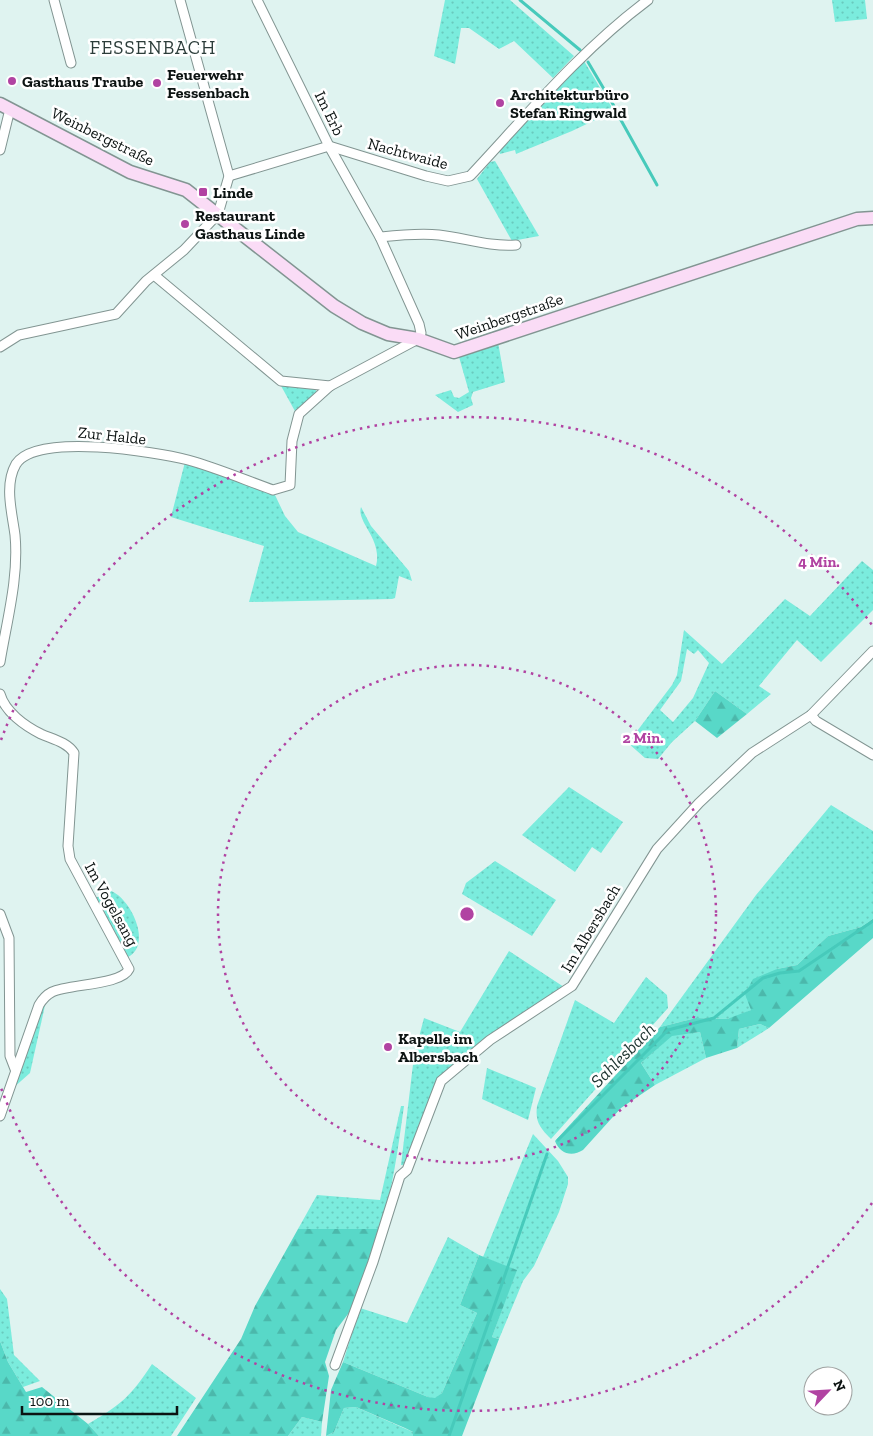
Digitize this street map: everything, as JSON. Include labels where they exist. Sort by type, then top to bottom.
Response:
[{"type":"street","points":[[54,0],[72,63]]},
{"type":"street","points":[[0,347],[19,335],[116,314],[154,275],[184,250],[218,214],[229,176],[180,0]]},
{"type":"street","name":"Im Erb","points":[[257,0],[329,146],[380,237],[419,324],[421,333],[418,339]]},
{"type":"street","name":"Nachtwaide","points":[[329,146],[448,181],[470,176],[580,58],[615,24],[648,0]]},
{"type":"street","points":[[0,150],[5,106]]},
{"type":"street","name":"Weinbergstraße","points":[[5,106],[130,172],[186,190],[334,306],[362,323],[379,330],[418,339],[454,352],[857,220],[873,218]]},
{"type":"street","points":[[229,176],[329,146]]},
{"type":"street","points":[[380,237],[410,234],[440,235],[500,246],[516,245]]},
{"type":"street","points":[[154,275],[281,381],[330,386]]},
{"type":"street","name":"Zur Halde","points":[[0,662],[13,593],[15,537],[9,495],[16,465],[22,457],[64,446],[86,444],[188,460],[273,490],[284,488],[290,485],[292,441],[298,414],[330,386],[418,339]]},
{"type":"street","name":"Im Albersbach","points":[[335,1365],[358,1306],[400,1176],[407,1170],[441,1081],[490,1040],[572,986],[657,849],[699,803],[752,753],[811,715],[873,651]]},
{"type":"street","name":"Im Vogelsang","points":[[0,694],[4,704],[19,719],[40,733],[64,744],[74,753],[68,846],[70,859],[129,969],[126,974],[112,980],[53,992],[44,998],[39,1005],[15,1069],[0,1116]]},
{"type":"street","points":[[811,715],[816,721],[873,755]]},
{"type":"street","name":"Im Vogelsang","points":[[0,914],[9,938],[10,1056],[15,1069]]},
{"type":"green space","points":[[445,0],[510,0],[574,56],[553,78],[514,41],[499,49],[469,28],[461,28],[455,64],[434,56]]},
{"type":"green space","points":[[832,0],[865,0],[867,19],[835,22]]},
{"type":"green space","points":[[584,61],[614,111],[516,154],[515,150],[500,154],[499,151]]},
{"type":"green space","points":[[495,161],[539,236],[512,241],[477,179],[490,162]]},
{"type":"green space","points":[[498,342],[505,382],[473,392],[471,398],[473,405],[458,412],[435,395],[451,390],[454,397],[459,398],[469,392],[459,357]]},
{"type":"green space","points":[[280,384],[315,388],[317,394],[296,413]]},
{"type":"green space","points":[[185,462],[275,495],[285,516],[298,532],[376,566],[376,548],[362,519],[361,507],[371,526],[409,571],[412,581],[399,576],[395,598],[392,599],[249,602],[264,546],[171,517]]},
{"type":"green space","points":[[862,561],[873,570],[873,610],[821,662],[797,640],[759,686],[771,694],[747,714],[715,691],[695,721],[672,742],[658,759],[645,758],[628,743],[672,685],[677,675],[684,630],[722,664],[785,599],[810,616]],"holes":[[[687,649],[694,654],[698,650],[709,663],[693,698],[673,722],[660,710],[681,681]]]},
{"type":"green space","points":[[715,691],[747,714],[717,738],[695,721]]},
{"type":"green space","points":[[569,787],[623,822],[601,853],[592,847],[575,872],[522,835]]},
{"type":"green space","points":[[831,805],[873,831],[873,919],[861,927],[828,936],[797,965],[777,969],[751,1010],[727,1019],[696,1018],[660,1027],[756,895]]},
{"type":"green space","points":[[495,861],[556,900],[532,936],[462,894],[466,883]]},
{"type":"green space","points":[[111,891],[125,902],[136,922],[139,932],[139,942],[135,951],[128,957],[93,899]]},
{"type":"green space","points":[[873,919],[873,938],[769,1028],[760,1024],[739,1029],[737,1048],[706,1058],[700,1032],[672,1036],[641,1063],[655,1085],[621,1108],[583,1150],[571,1154],[563,1151],[557,1145],[555,1141],[660,1027],[696,1018],[727,1019],[751,1010],[745,994],[753,979],[777,969],[797,965],[828,936],[861,927]]},
{"type":"green space","points":[[509,951],[564,987],[439,1080],[405,1165],[401,1165],[414,1056],[424,1018],[460,1032]]},
{"type":"green space","points":[[646,977],[667,995],[668,1008],[551,1139],[539,1124],[537,1106],[575,1000],[614,1023]]},
{"type":"green space","points":[[46,1001],[30,1073],[12,1089],[40,1011]]},
{"type":"green space","points":[[760,1024],[769,1028],[737,1048],[739,1029]]},
{"type":"green space","points":[[700,1032],[706,1058],[655,1085],[641,1063],[672,1035]]},
{"type":"green space","points":[[487,1068],[536,1088],[528,1120],[482,1099]]},
{"type":"green space","points":[[401,1106],[404,1106],[395,1168],[380,1229],[298,1229],[317,1195],[380,1200]]},
{"type":"green space","points":[[533,1134],[558,1161],[568,1177],[568,1184],[559,1212],[534,1266],[523,1281],[499,1339],[492,1337],[516,1270],[483,1257]]},
{"type":"green space","points":[[298,1229],[380,1229],[354,1306],[336,1330],[325,1362],[329,1376],[322,1422],[302,1417],[288,1436],[177,1436],[241,1339],[255,1306]]},
{"type":"green space","points":[[448,1237],[479,1255],[460,1305],[477,1313],[442,1393],[435,1399],[428,1397],[343,1362],[360,1308],[407,1323]]},
{"type":"green space","points":[[479,1255],[517,1270],[492,1337],[499,1339],[462,1436],[413,1436],[413,1432],[356,1407],[344,1408],[334,1432],[326,1436],[331,1390],[343,1362],[428,1397],[435,1398],[442,1393],[477,1313],[460,1305]]},
{"type":"green space","points":[[0,1289],[7,1299],[14,1355],[40,1381],[23,1387],[8,1362],[0,1341]]},
{"type":"green space","points":[[0,1341],[8,1362],[26,1392],[42,1387],[88,1424],[99,1436],[0,1436]]},
{"type":"green space","points":[[152,1364],[196,1398],[171,1436],[99,1436],[88,1424],[124,1399],[138,1384]]},
{"type":"green space","points":[[356,1407],[413,1432],[413,1436],[326,1436],[334,1432],[344,1408]]},
{"type":"green space","points":[[302,1417],[322,1422],[321,1436],[288,1436]]},
{"type":"waterway","points":[[520,0],[580,50]]},
{"type":"waterway","points":[[588,62],[614,106]]},
{"type":"waterway","points":[[617,113],[657,185]]},
{"type":"waterway","name":"Sahlesbach","points":[[558,1140],[668,1030],[714,1018],[763,978],[780,973],[799,971],[873,921]]},
{"type":"waterway","name":"Sahlesbach","points":[[449,1436],[547,1154]]},
{"type":"place","name":"Gasthaus Traube","points":[[12,81]]},
{"type":"place","name":"Feuerwehr Fessenbach","points":[[157,83]]},
{"type":"place","name":"Architekturbüro Stefan Ringwald","points":[[500,103]]},
{"type":"place","name":"Linde","points":[[203,192]]},
{"type":"place","name":"Restaurant Gasthaus Linde","points":[[185,224]]},
{"type":"place","name":"Kapelle im Albersbach","points":[[388,1047]]},
{"type":"district","name":"FESSENBACH","points":[[153,47]]}]
